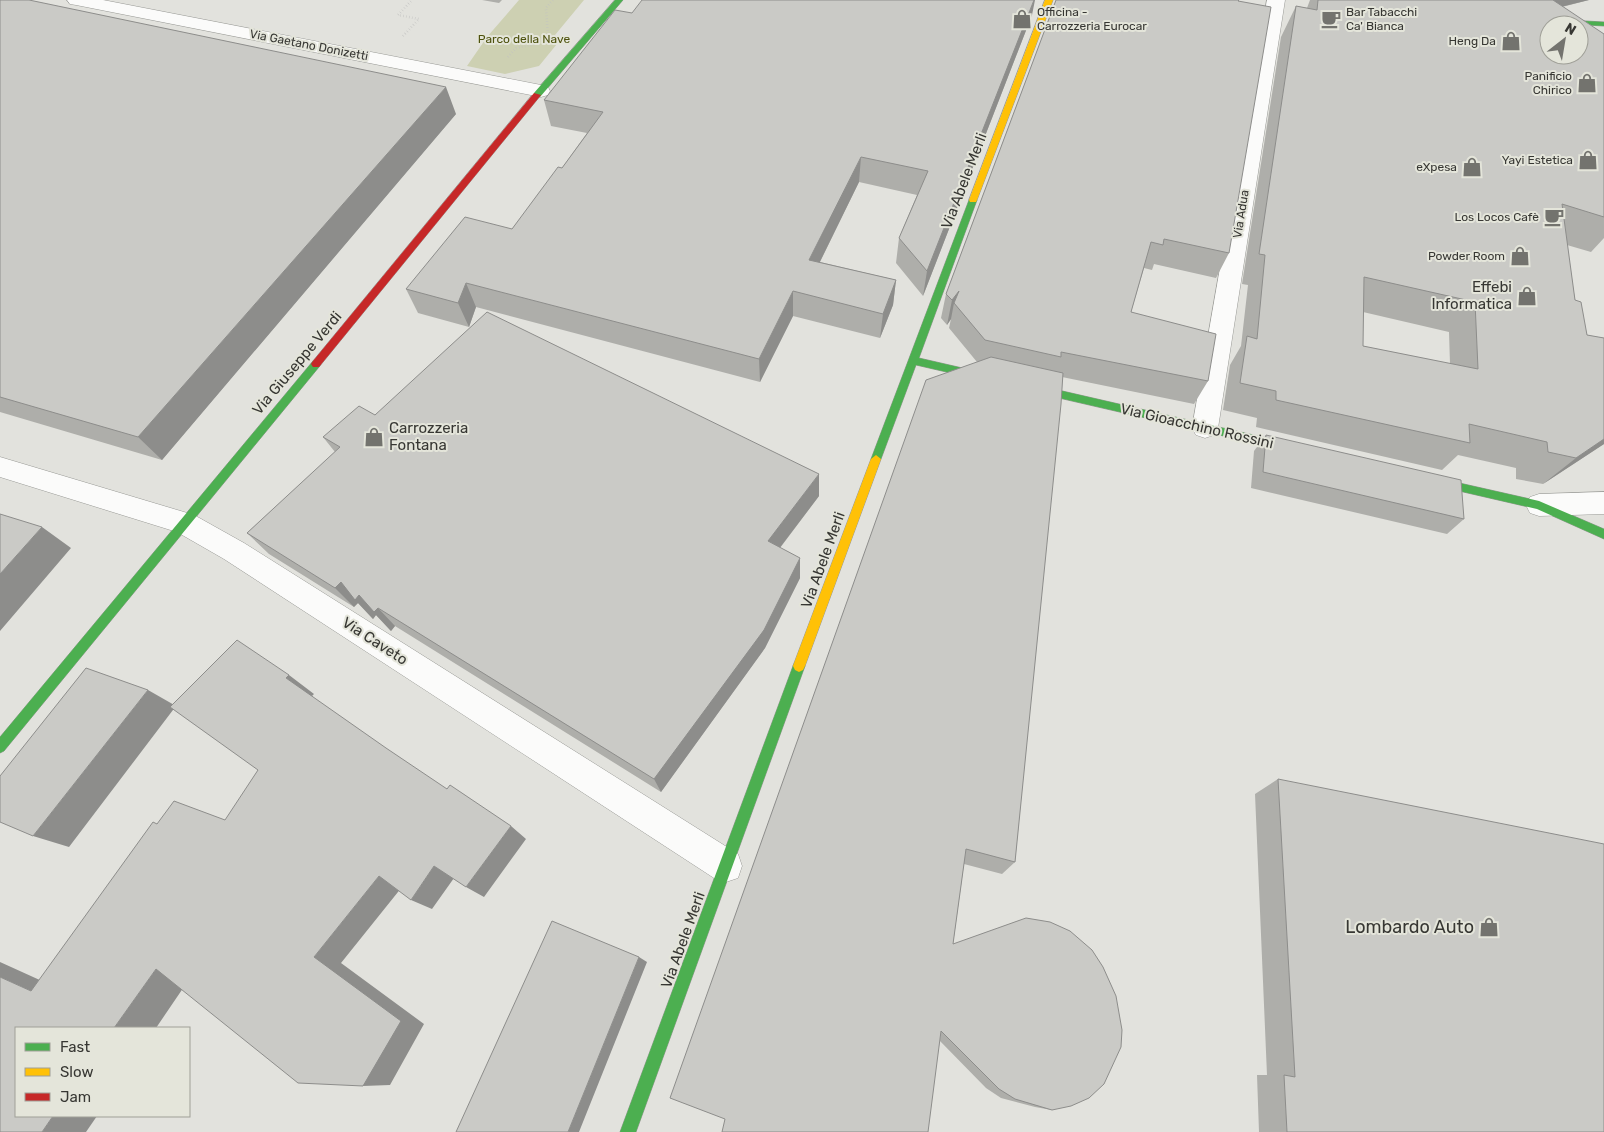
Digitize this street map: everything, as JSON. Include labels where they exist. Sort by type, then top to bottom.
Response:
[{"type":"street","name":"Via Gaetano Donizetti","points":[[76,0],[542,91]]},
{"type":"street","name":"Via Giuseppe Verdi","points":[[0,747],[619,0]]},
{"type":"street","name":"Via Abele Merli","points":[[628,1132],[912,360],[1049,0]]},
{"type":"street","name":"Via Adua","points":[[1206,428],[1276,0]]},
{"type":"street","points":[[1589,23],[1604,24]]},
{"type":"street","name":"Via Gioacchino Rossini","points":[[912,360],[1310,452]]},
{"type":"street","name":"Via Caveto","points":[[0,467],[185,523],[234,551],[726,866]]},
{"type":"street","points":[[1415,477],[1539,505],[1604,534]]},
{"type":"street","points":[[1539,505],[1604,503]]},
{"type":"path","points":[[412,0],[398,15],[419,19],[415,24]]},
{"type":"path","points":[[489,81],[516,48],[549,42],[546,8],[553,0]]},
{"type":"green space","name":"Parco della Nave","points":[[519,0],[584,0],[555,35],[561,39],[539,66],[505,74],[467,66],[487,37]]},
{"type":"building","points":[[0,0],[29,0],[446,87],[138,437],[0,397]]},
{"type":"building","points":[[642,0],[1034,0],[927,271],[899,238],[928,171],[861,157],[809,260],[896,280],[883,314],[793,291],[759,359],[466,283],[458,303],[406,289],[465,217],[512,229],[558,167],[562,168],[603,112],[544,100],[615,10],[632,13]]},
{"type":"building","points":[[1056,0],[1239,0],[1271,7],[1229,253],[1164,239],[1163,245],[1151,242],[1131,312],[1216,334],[1208,381],[1061,352],[1061,357],[985,340],[954,303],[959,291],[952,300],[946,294]]},
{"type":"building","points":[[1318,0],[1553,0],[1576,15],[1539,15],[1539,65],[1589,65],[1589,24],[1604,34],[1604,217],[1562,204],[1575,300],[1581,302],[1587,335],[1604,338],[1604,439],[1576,458],[1548,452],[1547,442],[1469,424],[1470,443],[1276,400],[1276,391],[1240,383],[1247,336],[1257,339],[1265,255],[1259,254],[1296,6],[1317,10]],"holes":[[[1364,277],[1475,302],[1478,369],[1363,346]]]},
{"type":"building","points":[[487,312],[819,474],[768,541],[800,558],[764,630],[654,779],[378,608],[374,612],[359,595],[355,600],[341,582],[335,588],[247,533],[340,447],[323,437],[359,406],[375,415]]},
{"type":"building","points":[[991,357],[1063,373],[1061,404],[1015,862],[966,849],[953,944],[1026,918],[1050,922],[1070,931],[1092,950],[1103,967],[1116,996],[1122,1030],[1121,1047],[1104,1084],[1089,1098],[1071,1106],[1052,1110],[1015,1099],[999,1089],[941,1031],[928,1132],[722,1132],[725,1119],[670,1098],[926,380]]},
{"type":"building","points":[[1266,435],[1461,480],[1464,519],[1263,472]]},
{"type":"building","points":[[0,514],[42,527],[0,574]]},
{"type":"building","points":[[237,640],[289,675],[286,678],[386,748],[447,789],[450,785],[511,826],[466,887],[434,866],[411,900],[379,876],[314,957],[401,1021],[363,1086],[298,1083],[156,969],[115,1027],[15,1027],[15,1117],[52,1117],[42,1132],[0,1132],[0,977],[31,991],[153,822],[157,824],[174,801],[225,820],[258,770],[170,707]]},
{"type":"building","points":[[86,668],[148,690],[33,836],[0,822],[0,776]]},
{"type":"building","points":[[1278,779],[1604,844],[1604,1132],[1287,1132],[1284,1075],[1295,1077]]},
{"type":"building","points":[[552,921],[639,957],[568,1132],[456,1132]]},
{"type":"traffic: fast","points":[[537,95],[619,0]]},
{"type":"traffic: fast","points":[[1589,23],[1604,24]]},
{"type":"traffic: fast","points":[[876,459],[973,200]]},
{"type":"traffic: fast","points":[[912,360],[1297,449]]},
{"type":"traffic: fast","points":[[0,747],[316,364]]},
{"type":"traffic: fast","points":[[1424,479],[1539,505],[1604,534]]},
{"type":"traffic: fast","points":[[628,1132],[799,666]]},
{"type":"traffic: slow","points":[[973,200],[1049,0]]},
{"type":"traffic: slow","points":[[799,666],[876,459]]},
{"type":"traffic: jam","points":[[316,364],[537,95]]},
{"type":"place","name":"Officina - Carrozzeria Eurocar","points":[[1022,19]]},
{"type":"place","name":"Bar Tabacchi Ca' Bianca","points":[[1331,19]]},
{"type":"place","name":"Heng Da","points":[[1511,41]]},
{"type":"place","name":"Panificio Chirico","points":[[1587,83]]},
{"type":"place","name":"Yayi Estetica","points":[[1588,160]]},
{"type":"place","name":"eXpesa","points":[[1472,167]]},
{"type":"place","name":"Los Locos Cafè","points":[[1554,217]]},
{"type":"place","name":"Powder Room","points":[[1520,256]]},
{"type":"place","name":"Effebi Informatica","points":[[1527,296]]},
{"type":"place","name":"Carrozzeria Fontana","points":[[374,437]]},
{"type":"place","name":"Lombardo Auto","points":[[1489,927]]}]
